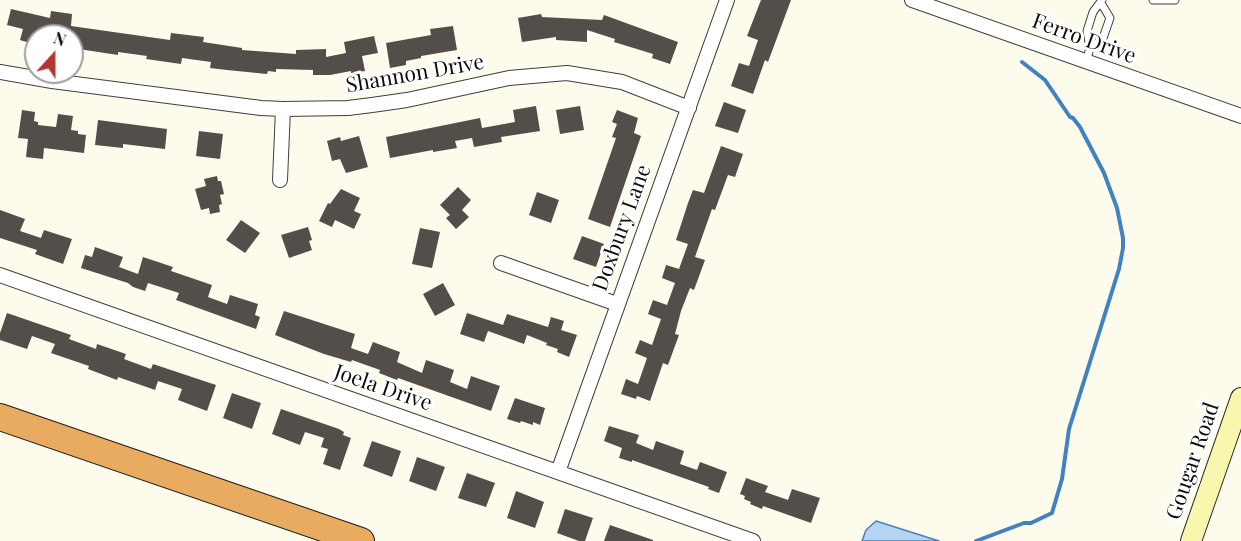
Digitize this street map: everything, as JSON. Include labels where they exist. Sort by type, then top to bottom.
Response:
[{"type":"highway","points":[[0,417],[361,541]]},
{"type":"highway","points":[[0,433],[311,541]]},
{"type":"street","name":"Doxbury Lane","points":[[558,472],[728,0]]},
{"type":"street","name":"Ferro Drive","points":[[912,0],[1241,116]]},
{"type":"street","name":"Shannon Drive","points":[[0,72],[75,84],[283,109],[364,106],[407,100],[509,78],[567,73],[622,82],[689,108]]},
{"type":"street","points":[[280,180],[283,109]]},
{"type":"street","points":[[501,262],[617,304]]},
{"type":"street","name":"Joela Drive","points":[[0,275],[753,541]]},
{"type":"street","name":"Gougar Road","points":[[1191,541],[1232,433],[1241,398]]},
{"type":"lane","points":[[1153,0],[1175,0]]},
{"type":"lane","points":[[1086,62],[1090,48],[1088,31],[1093,12],[1102,1],[1110,18],[1103,38],[1090,48]]},
{"type":"water","points":[[876,521],[939,541],[862,541],[866,530]]},
{"type":"building","points":[[761,0],[791,0],[768,62],[765,60],[753,94],[731,86],[739,63],[749,66],[758,40],[747,36]]},
{"type":"building","points":[[11,9],[50,18],[51,11],[72,14],[71,24],[24,24],[24,41],[20,40],[23,29],[7,25]]},
{"type":"building","points":[[541,14],[542,17],[602,20],[604,15],[678,42],[670,64],[652,58],[653,54],[614,42],[615,39],[587,30],[587,42],[556,40],[556,37],[522,42],[518,18]]},
{"type":"building","points":[[453,26],[457,50],[421,56],[421,58],[406,61],[406,65],[390,68],[386,43],[431,35],[430,29]]},
{"type":"building","points":[[84,28],[170,40],[171,33],[204,37],[203,42],[242,48],[242,50],[296,54],[296,50],[326,49],[326,57],[346,53],[344,42],[374,36],[378,53],[362,56],[365,71],[330,75],[313,75],[313,70],[276,69],[276,72],[268,71],[267,74],[210,68],[211,62],[182,58],[181,64],[146,59],[147,56],[118,52],[118,55],[84,50]]},
{"type":"building","points":[[724,102],[746,110],[738,133],[715,126]]},
{"type":"building","points":[[536,106],[540,131],[501,137],[502,142],[474,147],[472,138],[455,141],[457,148],[390,158],[386,137],[480,118],[482,128],[515,122],[513,110]]},
{"type":"building","points":[[580,106],[584,130],[560,134],[556,110]]},
{"type":"building","points":[[22,110],[35,112],[34,121],[38,122],[38,125],[56,127],[58,114],[73,116],[71,130],[86,135],[84,153],[44,148],[43,159],[26,157],[28,139],[18,138]]},
{"type":"building","points":[[617,110],[638,118],[634,133],[641,136],[610,227],[588,219],[616,138],[612,137],[617,124],[612,122]]},
{"type":"building","points":[[98,120],[167,129],[165,149],[123,144],[123,148],[95,145]]},
{"type":"building","points":[[199,131],[223,134],[220,159],[196,156]]},
{"type":"building","points":[[359,136],[368,167],[346,173],[340,159],[332,161],[327,141],[340,137],[341,141]]},
{"type":"building","points":[[721,146],[743,154],[735,177],[728,175],[715,210],[712,209],[695,257],[705,260],[694,290],[690,288],[681,311],[675,334],[679,335],[668,365],[663,363],[650,401],[637,396],[636,399],[621,394],[626,379],[638,384],[647,358],[635,353],[640,340],[652,345],[661,319],[648,314],[653,300],[667,305],[675,283],[662,278],[666,265],[679,269],[688,244],[676,240],[688,203],[693,190],[704,193]]},
{"type":"building","points":[[217,176],[218,181],[221,181],[224,194],[220,195],[222,204],[219,205],[220,212],[210,214],[209,208],[201,210],[195,189],[206,186],[204,179]]},
{"type":"building","points":[[458,187],[471,200],[462,210],[469,217],[456,229],[446,218],[450,215],[440,205]]},
{"type":"building","points":[[341,189],[360,198],[354,211],[361,214],[354,229],[335,220],[332,227],[319,221],[328,203],[330,204]]},
{"type":"building","points":[[537,192],[559,200],[551,223],[529,215]]},
{"type":"building","points":[[0,210],[25,219],[20,231],[41,238],[44,230],[72,239],[63,264],[35,254],[37,250],[0,238]]},
{"type":"building","points":[[241,220],[260,233],[245,253],[226,240]]},
{"type":"building","points":[[308,227],[312,250],[289,258],[281,235]]},
{"type":"building","points":[[420,228],[440,232],[432,268],[412,264]]},
{"type":"building","points":[[582,236],[604,244],[596,267],[573,259]]},
{"type":"building","points":[[95,247],[123,257],[119,267],[138,274],[143,257],[173,267],[171,271],[212,285],[208,297],[227,304],[230,295],[258,304],[255,315],[260,317],[256,329],[176,300],[179,293],[148,283],[145,291],[81,268],[85,255],[92,257]]},
{"type":"building","points":[[443,283],[455,305],[435,316],[423,294]]},
{"type":"building","points":[[284,311],[355,334],[351,348],[368,354],[373,342],[400,352],[397,362],[422,373],[426,360],[454,370],[450,382],[467,389],[471,376],[500,386],[491,411],[398,378],[397,380],[379,373],[380,370],[352,360],[351,362],[324,354],[275,335]]},
{"type":"building","points":[[7,313],[71,335],[69,339],[96,349],[97,344],[126,354],[124,359],[151,369],[153,364],[216,385],[207,411],[178,400],[182,389],[158,381],[155,390],[118,377],[117,380],[88,369],[89,366],[51,353],[55,344],[32,336],[27,349],[0,340]]},
{"type":"building","points":[[467,313],[503,325],[507,314],[548,327],[551,317],[564,321],[561,330],[577,335],[569,357],[557,352],[558,349],[546,345],[547,343],[527,335],[524,344],[488,331],[484,342],[460,334]]},
{"type":"building","points":[[232,393],[261,403],[252,429],[223,418]]},
{"type":"building","points":[[515,398],[545,408],[540,425],[507,419]]},
{"type":"building","points":[[281,409],[339,429],[344,432],[343,435],[351,438],[340,470],[323,464],[328,449],[321,447],[324,438],[305,432],[300,445],[272,434]]},
{"type":"building","points":[[609,426],[639,435],[636,443],[653,450],[656,441],[684,451],[680,464],[697,470],[700,462],[727,472],[719,493],[708,489],[709,487],[632,460],[632,462],[619,458],[622,448],[604,441]]},
{"type":"building","points":[[372,441],[401,451],[392,477],[363,466]]},
{"type":"building","points":[[417,457],[445,467],[436,491],[409,481]]},
{"type":"building","points":[[467,473],[495,483],[486,507],[458,498]]},
{"type":"building","points":[[746,478],[768,486],[765,492],[788,500],[792,489],[820,498],[811,523],[763,506],[762,509],[750,504],[751,502],[744,499],[745,496],[740,494]]},
{"type":"building","points":[[516,491],[544,502],[535,528],[507,518]]},
{"type":"building","points":[[565,509],[593,518],[585,541],[557,533]]},
{"type":"building","points":[[610,525],[653,540],[653,541],[604,541]]},
{"type":"waterway","points":[[976,541],[1024,523],[1031,523],[1052,513],[1062,479],[1069,429],[1119,269],[1123,248],[1117,208],[1104,173],[1080,127],[1070,117],[1045,80],[1022,62]]}]
